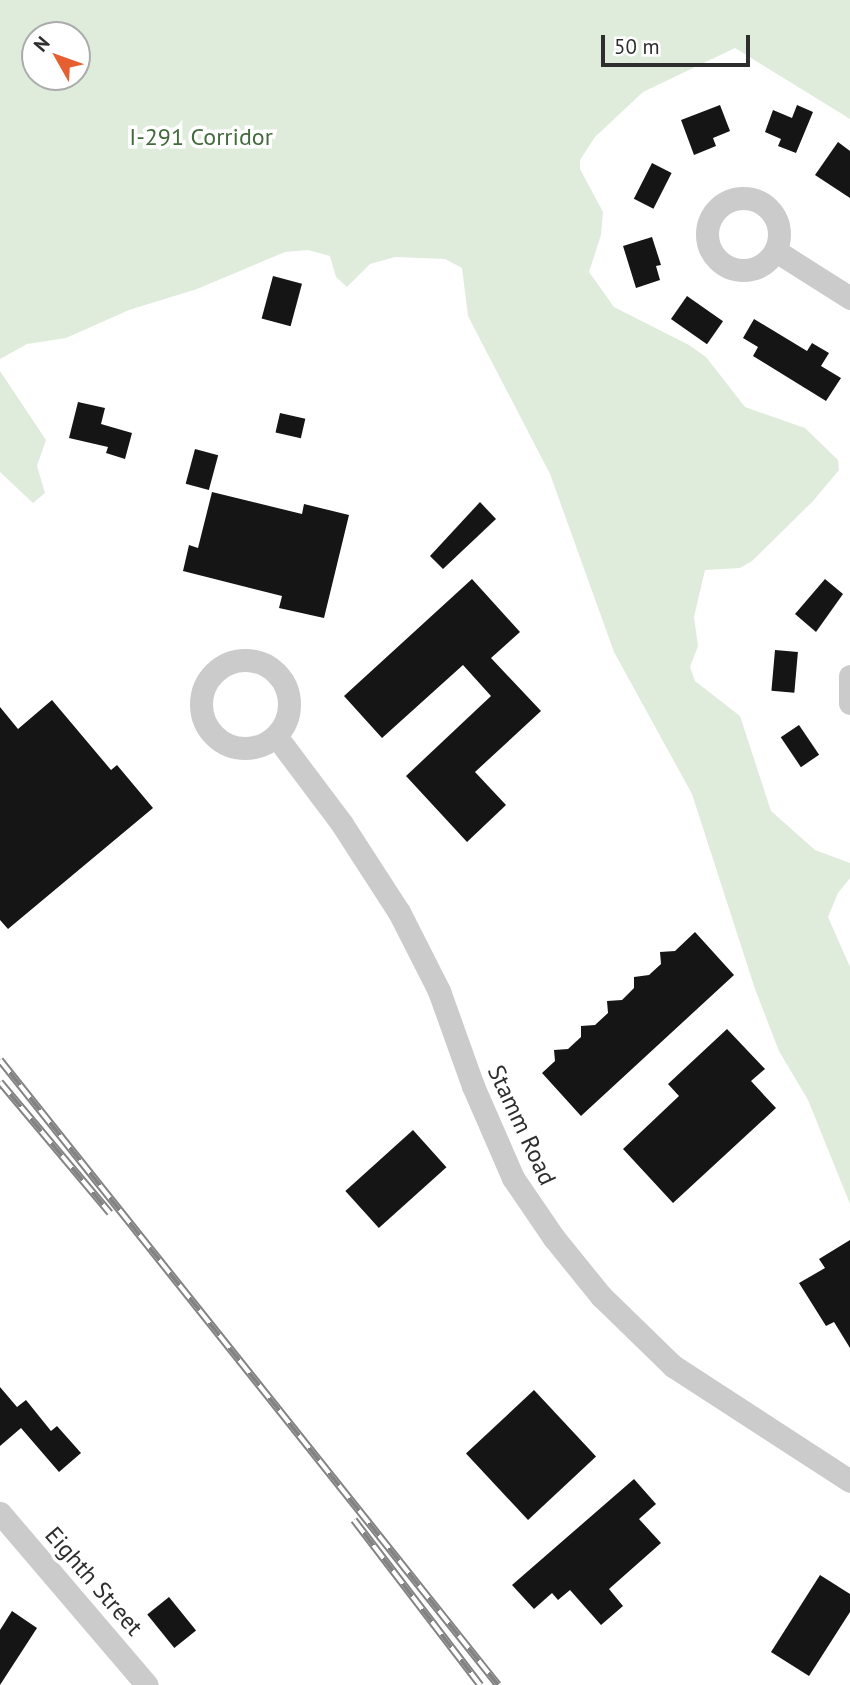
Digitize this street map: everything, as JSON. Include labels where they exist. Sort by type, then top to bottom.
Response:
[{"type":"street","points":[[776,251],[850,298]]},
{"type":"street","points":[[850,676],[850,703]]},
{"type":"street","name":"Stamm Road","points":[[276,736],[342,824],[399,912],[439,991],[473,1086],[513,1178],[554,1238],[601,1296],[673,1366],[850,1482]]},
{"type":"street","name":"Eighth Street","points":[[4,1528],[147,1685]]},
{"type":"green space","name":"I-291 Corridor","points":[[0,0],[850,0],[850,119],[735,48],[643,92],[595,137],[580,160],[580,169],[603,212],[601,235],[589,272],[614,307],[689,345],[706,357],[745,407],[805,428],[838,460],[839,470],[813,501],[752,561],[740,568],[705,570],[694,617],[698,646],[690,667],[695,681],[740,716],[771,811],[815,850],[850,863],[850,878],[838,893],[828,917],[850,967],[850,1204],[808,1100],[779,1051],[755,989],[692,794],[614,652],[550,474],[468,316],[462,268],[445,259],[395,257],[370,264],[347,287],[336,277],[330,256],[308,250],[285,252],[197,289],[129,310],[66,338],[27,344],[0,359]]},
{"type":"green space","points":[[0,371],[46,440],[37,466],[45,493],[33,503],[0,472]]},
{"type":"building","points":[[720,105],[730,131],[713,138],[716,146],[694,155],[681,120]]},
{"type":"building","points":[[797,105],[813,112],[796,153],[778,146],[781,139],[765,132],[773,110],[792,118]]},
{"type":"building","points":[[838,142],[850,151],[850,198],[815,175]]},
{"type":"building","points":[[652,163],[672,173],[653,209],[634,199]]},
{"type":"building","points":[[652,237],[661,265],[656,266],[660,280],[636,288],[623,246]]},
{"type":"building","points":[[273,276],[302,284],[291,326],[262,319]]},
{"type":"building","points":[[687,296],[723,321],[707,344],[671,319]]},
{"type":"building","points":[[754,319],[807,351],[812,343],[829,353],[821,366],[841,378],[826,401],[753,356],[758,347],[743,338]]},
{"type":"building","points":[[78,402],[105,408],[101,424],[132,433],[125,459],[106,453],[108,447],[69,438]]},
{"type":"building","points":[[280,413],[305,419],[301,438],[276,432]]},
{"type":"building","points":[[195,449],[218,455],[209,490],[186,484]]},
{"type":"building","points":[[212,492],[302,514],[304,504],[349,515],[324,618],[279,608],[282,596],[183,571],[189,545],[198,548]]},
{"type":"building","points":[[480,502],[496,519],[443,569],[430,556]]},
{"type":"building","points":[[472,579],[520,632],[491,658],[541,711],[475,772],[506,805],[467,842],[406,776],[491,696],[463,665],[382,738],[344,696]]},
{"type":"building","points":[[825,579],[843,594],[816,632],[795,614]]},
{"type":"building","points":[[775,650],[798,652],[794,693],[771,691]]},
{"type":"building","points":[[52,700],[111,770],[117,765],[153,808],[8,929],[0,920],[0,707],[18,729]]},
{"type":"building","points":[[799,725],[819,755],[801,767],[781,737]]},
{"type":"building","points":[[695,932],[734,975],[581,1116],[542,1073],[555,1061],[554,1050],[568,1049],[581,1037],[581,1026],[595,1025],[608,1013],[607,1001],[622,1000],[634,988],[634,977],[649,975],[661,964],[660,952],[675,951]]},
{"type":"building","points":[[727,1029],[765,1069],[751,1081],[776,1108],[673,1203],[623,1149],[679,1096],[668,1084]]},
{"type":"building","points":[[413,1130],[446,1167],[379,1228],[345,1191]]},
{"type":"building","points":[[850,1240],[850,1348],[834,1322],[826,1326],[799,1283],[825,1268],[819,1259]]},
{"type":"building","points":[[0,1387],[17,1407],[26,1400],[51,1431],[57,1426],[81,1453],[59,1472],[21,1428],[0,1446]]},
{"type":"building","points":[[534,1390],[596,1457],[528,1520],[466,1453]]},
{"type":"building","points":[[634,1479],[656,1504],[639,1519],[661,1543],[609,1589],[623,1606],[601,1625],[570,1590],[558,1600],[552,1593],[534,1609],[512,1585]]},
{"type":"building","points":[[820,1575],[850,1594],[850,1612],[809,1676],[771,1652]]},
{"type":"building","points":[[169,1597],[196,1630],[174,1648],[147,1615]]},
{"type":"building","points":[[12,1611],[37,1628],[0,1685],[0,1630]]},
{"type":"railway","points":[[0,1060],[498,1685]]},
{"type":"railway","points":[[0,1082],[110,1213]]},
{"type":"railway","points":[[354,1520],[480,1685]]}]
